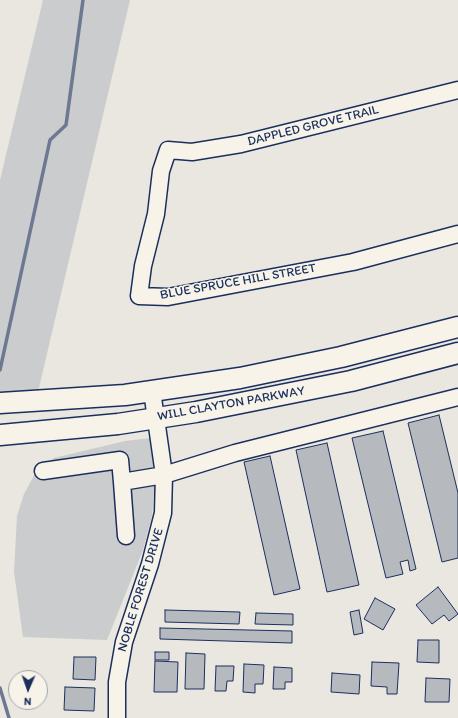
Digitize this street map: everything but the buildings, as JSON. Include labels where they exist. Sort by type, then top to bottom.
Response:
[{"type":"main road","name":"WILL CLAYTON PARKWAY","points":[[5,403],[125,395],[240,378],[365,351],[458,327]]},
{"type":"main road","points":[[365,351],[373,376]]},
{"type":"main road","name":"WILL CLAYTON PARKWAY","points":[[1,435],[157,418],[240,404],[373,376],[458,352]]},
{"type":"street","name":"DAPPLED GROVE TRAIL","points":[[168,150],[192,152],[241,144],[458,90]]},
{"type":"street","name":"BLUE SPRUCE HILL STREET","points":[[168,150],[161,171],[156,214],[143,266],[140,296],[168,297],[353,262],[458,234]]},
{"type":"street","name":"NOBLE FOREST DRIVE","points":[[117,718],[117,682],[124,642],[159,535],[163,513],[164,475],[152,391]]},
{"type":"street","points":[[122,482],[164,475],[235,453],[458,397]]},
{"type":"street","points":[[43,471],[120,460],[126,536]]},
{"type":"shaded area","points":[[43,0],[130,0],[38,392],[0,395],[0,180]]},
{"type":"shaded area","points":[[151,438],[155,481],[152,516],[143,550],[107,640],[23,637],[14,572],[17,516],[24,494],[37,470],[54,458],[125,441]]},
{"type":"waterway","points":[[0,370],[50,140],[66,125],[83,0]]},
{"type":"waterway","points":[[0,688],[9,718]]}]
